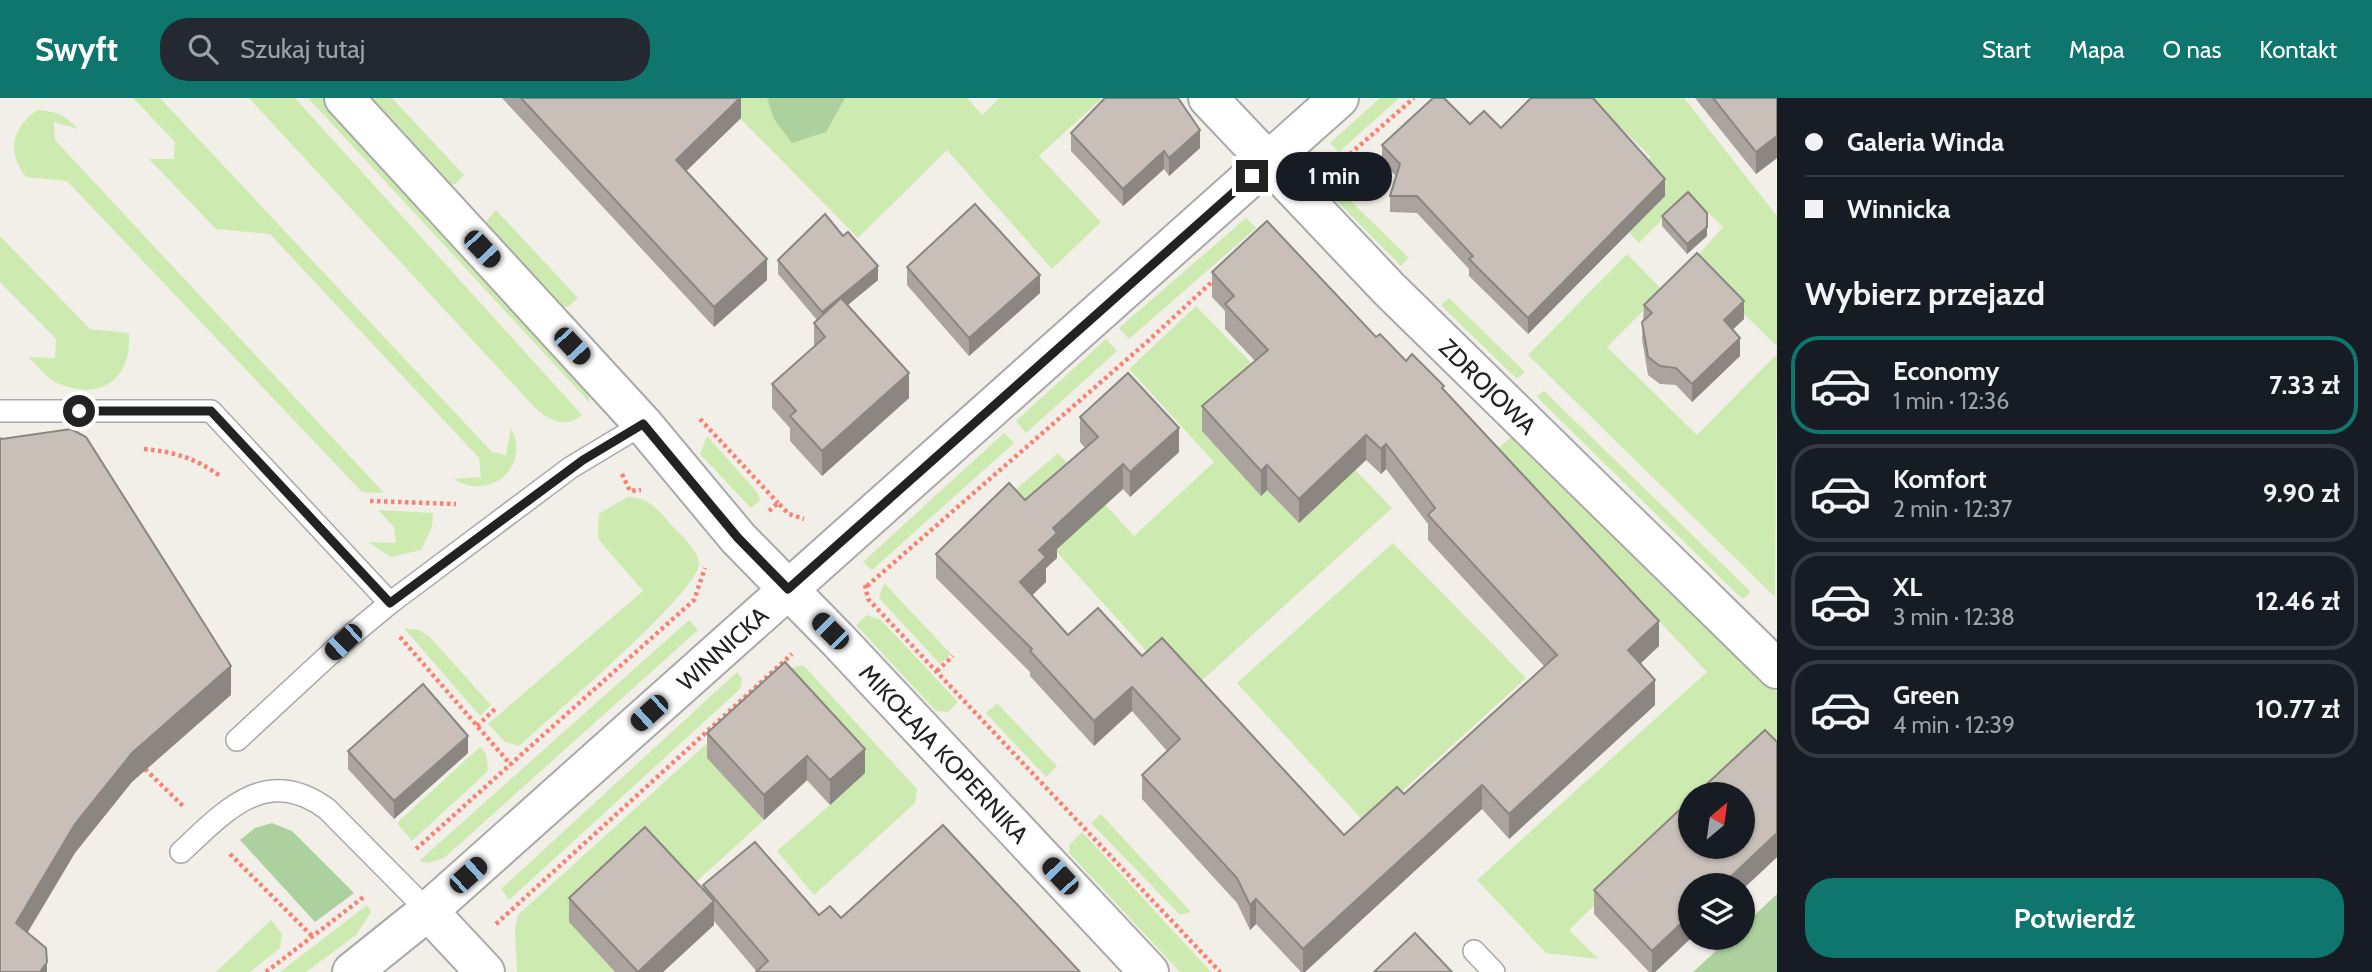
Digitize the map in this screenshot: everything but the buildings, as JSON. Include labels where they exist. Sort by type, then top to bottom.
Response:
[{"type":"street","name":"MIKOŁAJA KOPERNIKA","points":[[344,98],[643,424],[738,538],[1149,972]]},
{"type":"street","name":"ZDROJOWA","points":[[1208,98],[1404,304],[1777,669]]},
{"type":"street","name":"WINNICKA","points":[[352,972],[428,911],[1339,98]]},
{"type":"street","points":[[428,911],[485,972]]},
{"type":"lane","points":[[0,411],[211,411],[384,608]]},
{"type":"lane","points":[[237,740],[384,608],[583,460],[643,424]]},
{"type":"lane","points":[[181,852],[227,809],[244,797],[276,791],[292,792],[314,800],[327,809],[428,911]]},
{"type":"lane","points":[[1474,951],[1494,972]]},
{"type":"path","points":[[1301,198],[1414,98]]},
{"type":"path","points":[[866,586],[1149,341],[1219,275]]},
{"type":"path","points":[[132,447],[173,452],[197,460],[223,478]]},
{"type":"path","points":[[370,501],[456,504]]},
{"type":"path","points":[[761,518],[778,503],[789,514],[811,521]]},
{"type":"path","points":[[414,850],[694,600],[707,562]]},
{"type":"path","points":[[858,577],[866,586],[868,598],[1220,972]]},
{"type":"path","points":[[384,608],[511,765]]},
{"type":"path","points":[[487,932],[762,679],[794,653]]},
{"type":"path","points":[[937,671],[953,656]]},
{"type":"path","points":[[477,726],[495,709]]},
{"type":"path","points":[[145,769],[188,812]]},
{"type":"path","points":[[234,859],[313,937]]},
{"type":"path","points":[[266,972],[367,895],[357,887]]},
{"type":"green space","points":[[133,98],[160,98],[492,452],[506,455],[511,428],[516,442],[516,456],[504,477],[481,486],[468,485],[454,479],[481,477],[479,458],[270,234],[216,229],[149,159],[174,159],[175,142]]},
{"type":"green space","points":[[249,98],[295,98],[582,415],[570,421],[559,422],[537,410]]},
{"type":"green space","points":[[308,98],[324,98],[562,353],[587,387],[590,403]]},
{"type":"green space","points":[[373,98],[392,98],[464,175],[455,184],[446,185],[373,106]]},
{"type":"green space","points":[[720,98],[967,98],[982,115],[1000,98],[1102,98],[1039,156],[1101,222],[1052,269],[947,150],[858,238]]},
{"type":"green space","points":[[767,98],[845,98],[826,132],[792,143],[774,119]]},
{"type":"green space","points":[[1380,98],[1399,98],[1339,152],[1330,143]]},
{"type":"green space","points":[[1590,98],[1684,98],[1777,216],[1777,346],[1691,263],[1723,227],[1688,193],[1639,243],[1602,205],[1651,157]]},
{"type":"green space","points":[[37,110],[60,115],[78,129],[54,122],[55,140],[384,493],[362,492],[67,181],[26,177],[16,159],[15,141],[22,125]]},
{"type":"green space","points":[[1331,182],[1409,258],[1401,266],[1324,188]]},
{"type":"green space","points":[[496,210],[578,298],[568,307],[559,307],[486,228],[487,220]]},
{"type":"green space","points":[[1246,218],[1256,228],[1129,339],[1119,328]]},
{"type":"green space","points":[[0,236],[90,329],[129,333],[129,349],[125,363],[111,382],[100,388],[73,388],[53,381],[28,357],[55,358],[56,339],[0,282]]},
{"type":"green space","points":[[1627,254],[1663,291],[1607,347],[1697,435],[1777,354],[1775,597],[1528,355]]},
{"type":"green space","points":[[1449,298],[1525,372],[1517,379],[1448,312],[1441,305]]},
{"type":"green space","points":[[1196,306],[1392,508],[1186,695],[1007,497],[1058,453],[1134,536],[1214,462],[1129,369]]},
{"type":"green space","points":[[1106,339],[1117,351],[1026,433],[1016,421]]},
{"type":"green space","points":[[1544,391],[1751,592],[1743,599],[1736,593],[1543,403],[1537,396]]},
{"type":"green space","points":[[1004,433],[1014,443],[872,570],[863,562]]},
{"type":"green space","points":[[1515,434],[1777,692],[1777,744],[1725,782],[1678,782],[1678,824],[1569,930],[1598,959],[1546,953],[1477,880],[1707,672],[1497,449]]},
{"type":"green space","points":[[707,436],[757,492],[760,500],[751,508],[700,454]]},
{"type":"green space","points":[[627,497],[654,506],[689,544],[699,563],[693,578],[650,626],[519,746],[505,742],[488,724],[643,591],[598,539],[599,514]]},
{"type":"green space","points":[[378,510],[433,513],[432,527],[421,550],[391,557],[368,542],[396,543],[394,527]]},
{"type":"green space","points":[[1393,543],[1526,678],[1366,824],[1237,683]]},
{"type":"green space","points":[[884,583],[951,654],[940,664],[879,598]]},
{"type":"green space","points":[[867,615],[881,620],[958,702],[948,712],[936,711],[856,625]]},
{"type":"green space","points":[[689,620],[698,630],[444,858],[428,863],[419,861]]},
{"type":"green space","points":[[404,628],[419,630],[430,637],[491,705],[480,716]]},
{"type":"green space","points":[[803,665],[917,789],[915,803],[814,895],[777,851],[830,805],[807,781],[684,893],[570,922],[615,972],[517,972],[515,930],[518,915],[790,668]]},
{"type":"green space","points":[[737,672],[742,679],[740,689],[509,900],[501,889]]},
{"type":"green space","points":[[997,703],[1057,766],[1046,777],[986,713]]},
{"type":"green space","points":[[480,747],[486,754],[488,771],[412,841],[397,823]]},
{"type":"green space","points":[[1101,814],[1191,912],[1180,915],[1091,823]]},
{"type":"green space","points":[[272,823],[292,831],[354,893],[315,922],[240,840],[255,828]]},
{"type":"green space","points":[[1082,832],[1211,972],[1180,972],[1069,853],[1070,844]]},
{"type":"green space","points":[[1777,894],[1777,972],[1693,972],[1717,950],[1755,950],[1755,915]]},
{"type":"green space","points":[[367,905],[371,912],[356,935],[306,972],[280,972]]},
{"type":"green space","points":[[271,920],[282,934],[280,948],[250,972],[216,972]]},
{"type":"route","points":[[79,411],[211,411],[390,603],[583,460],[643,424],[738,538],[788,589],[1252,176]]}]
